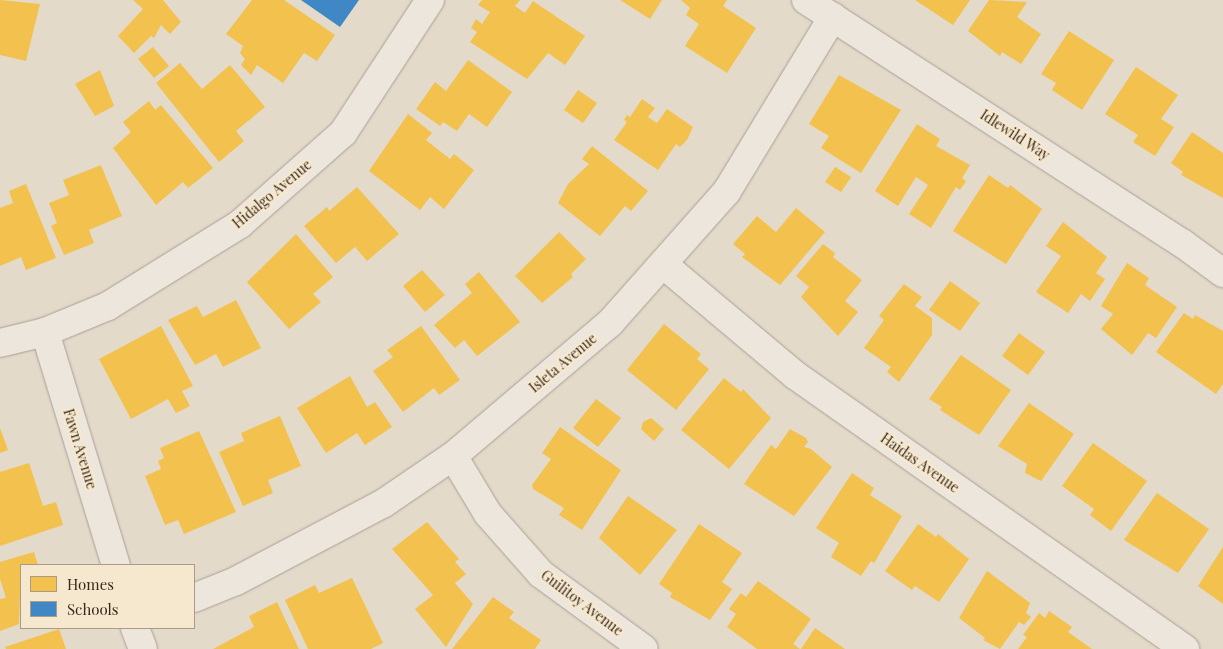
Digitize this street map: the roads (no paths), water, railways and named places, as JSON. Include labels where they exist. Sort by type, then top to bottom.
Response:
[{"type":"street","name":"Hidalgo Avenue","points":[[0,343],[45,332],[108,306],[240,224],[343,133],[430,0]]},
{"type":"street","name":"Idlewild Way","points":[[806,0],[1182,243],[1223,273]]},
{"type":"street","name":"Isleta Avenue","points":[[195,598],[236,581],[384,503],[453,456],[610,323],[664,265],[726,190],[833,18]]},
{"type":"street","name":"Haidas Avenue","points":[[664,265],[795,375],[1186,649]]},
{"type":"street","name":"Fawn Avenue","points":[[45,332],[116,564]]},
{"type":"street","name":"Guilitoy Avenue","points":[[453,456],[488,514],[541,574],[644,649]]},
{"type":"street","points":[[135,629],[143,649]]}]
